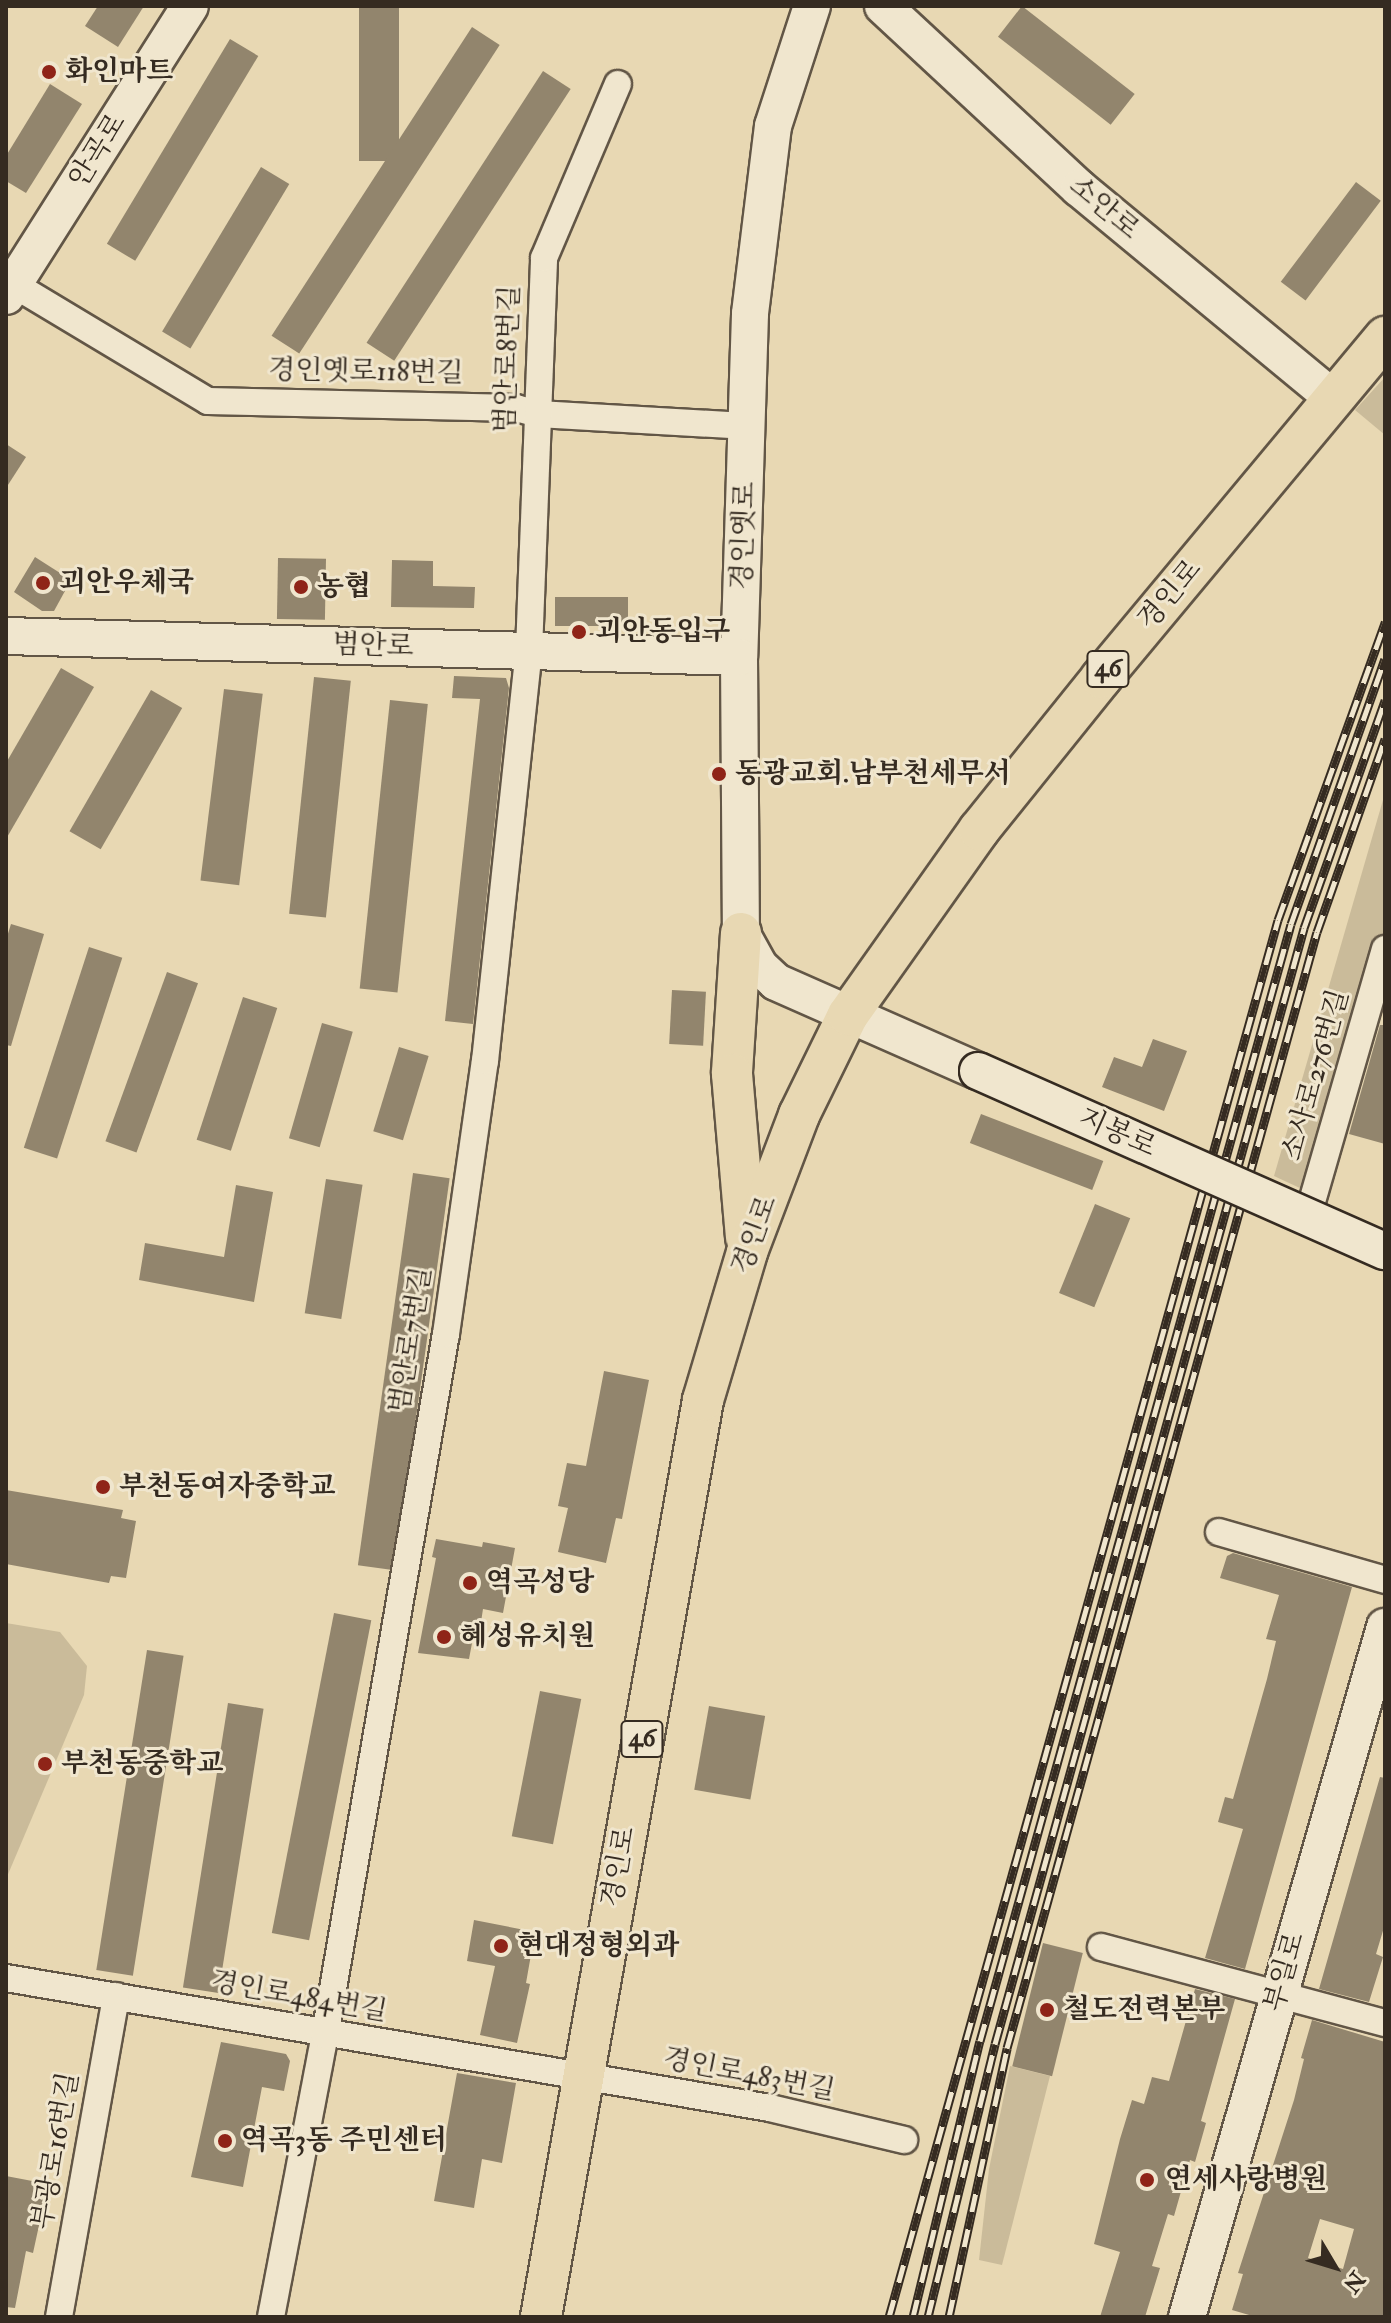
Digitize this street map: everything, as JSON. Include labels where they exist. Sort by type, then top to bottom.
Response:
[{"type":"main road","name":"경인로","points":[[541,2317],[703,1400],[747,1252],[799,1115],[848,1015],[998,806],[1385,337]]},
{"type":"main road","points":[[741,933],[732,1074],[747,1252]]},
{"type":"street","name":"안곡로","points":[[10,290],[190,6]]},
{"type":"street","name":"경인옛로","points":[[812,6],[773,126],[750,314],[749,426],[739,657],[741,933],[759,966],[776,982],[848,1015]]},
{"type":"street","name":"소안로","points":[[883,6],[1079,188],[1334,399]]},
{"type":"street","name":"범안로8번길","points":[[529,651],[544,258],[618,84]]},
{"type":"street","name":"경인옛로118번길","points":[[10,290],[208,401],[516,408],[538,414],[749,426]]},
{"type":"street","name":"범안로","points":[[6,636],[739,657]]},
{"type":"street","name":"범안로7번길","points":[[271,2317],[325,2035],[446,1334],[485,1061],[529,651]]},
{"type":"street","name":"소사로276번길","points":[[1307,1219],[1385,949]]},
{"type":"street","name":"지봉로","points":[[848,1015],[1385,1251]]},
{"type":"street","points":[[1219,1532],[1385,1580]]},
{"type":"street","name":"부일로","points":[[1187,2317],[1385,1627]]},
{"type":"street","points":[[1101,1947],[1385,2023]]},
{"type":"street","name":"경인로484번길","points":[[6,1978],[582,2077]]},
{"type":"street","name":"부광로16번길","points":[[59,2317],[116,1996]]},
{"type":"street","name":"경인로483번길","points":[[582,2077],[770,2108],[904,2140]]},
{"type":"shaded area","points":[[1385,377],[1385,435],[1355,410]]},
{"type":"shaded area","points":[[1385,793],[1385,949],[1315,1195],[1274,1176]]},
{"type":"shaded area","points":[[6,1623],[60,1632],[87,1666],[84,1695],[6,1879]]},
{"type":"shaded area","points":[[1010,2066],[1050,2076],[1002,2265],[979,2260],[989,2169]]},
{"type":"building","points":[[98,6],[144,6],[118,47],[85,26]]},
{"type":"building","points":[[359,6],[399,6],[399,161],[359,161]]},
{"type":"building","points":[[1022,6],[1135,94],[1111,125],[998,37]]},
{"type":"building","points":[[472,27],[500,45],[299,354],[272,336]]},
{"type":"building","points":[[230,39],[258,56],[135,261],[107,244]]},
{"type":"building","points":[[543,71],[571,89],[394,361],[367,343]]},
{"type":"building","points":[[50,84],[82,104],[26,193],[6,181],[6,156]]},
{"type":"building","points":[[261,167],[289,184],[190,349],[162,332]]},
{"type":"building","points":[[1356,182],[1381,201],[1306,300],[1281,282]]},
{"type":"building","points":[[6,444],[26,457],[6,488]]},
{"type":"building","points":[[35,557],[71,580],[54,611],[42,611],[14,592]]},
{"type":"building","points":[[278,558],[326,559],[325,620],[277,619]]},
{"type":"building","points":[[392,560],[433,561],[433,586],[475,587],[474,608],[391,607]]},
{"type":"building","points":[[555,597],[628,597],[628,626],[555,626]]},
{"type":"building","points":[[61,668],[94,687],[6,839],[6,763]]},
{"type":"building","points":[[454,676],[506,678],[509,688],[473,1024],[445,1021],[480,699],[452,698]]},
{"type":"building","points":[[314,677],[351,681],[326,918],[289,914]]},
{"type":"building","points":[[224,689],[263,694],[239,885],[200,881]]},
{"type":"building","points":[[151,690],[182,708],[101,849],[70,831]]},
{"type":"building","points":[[390,700],[428,704],[397,992],[360,988]]},
{"type":"building","points":[[11,924],[44,934],[11,1046],[6,1045],[6,940]]},
{"type":"building","points":[[89,947],[122,958],[57,1158],[24,1148]]},
{"type":"building","points":[[167,972],[198,983],[136,1152],[105,1141]]},
{"type":"building","points":[[672,990],[706,992],[703,1046],[669,1044]]},
{"type":"building","points":[[243,997],[277,1008],[231,1151],[197,1140]]},
{"type":"building","points":[[322,1023],[353,1032],[320,1147],[289,1138]]},
{"type":"building","points":[[1380,1025],[1385,1025],[1385,1144],[1349,1134]]},
{"type":"building","points":[[1153,1039],[1187,1051],[1164,1111],[1102,1087],[1114,1057],[1142,1067]]},
{"type":"building","points":[[399,1047],[429,1056],[403,1140],[373,1131]]},
{"type":"building","points":[[981,1114],[1103,1161],[1092,1190],[970,1143]]},
{"type":"building","points":[[413,1173],[450,1178],[395,1570],[358,1565]]},
{"type":"building","points":[[326,1179],[363,1185],[341,1319],[305,1313]]},
{"type":"building","points":[[236,1185],[273,1192],[254,1302],[139,1280],[145,1243],[224,1257]]},
{"type":"building","points":[[1095,1204],[1130,1218],[1094,1307],[1059,1293]]},
{"type":"building","points":[[604,1371],[649,1380],[622,1519],[616,1518],[606,1563],[558,1552],[568,1508],[558,1506],[567,1463],[586,1466]]},
{"type":"building","points":[[6,1490],[123,1510],[121,1518],[136,1521],[126,1578],[111,1576],[109,1583],[6,1564]]},
{"type":"building","name":"역곡성당","points":[[436,1539],[482,1547],[483,1542],[515,1548],[503,1613],[483,1609],[481,1622],[476,1622],[469,1659],[418,1653],[436,1558],[432,1557]]},
{"type":"building","points":[[1233,1553],[1352,1587],[1245,1969],[1205,1958],[1243,1829],[1218,1822],[1225,1797],[1233,1799],[1267,1679],[1276,1641],[1266,1639],[1279,1595],[1220,1578],[1227,1556]]},
{"type":"building","points":[[334,1613],[371,1620],[309,1940],[272,1933]]},
{"type":"building","points":[[147,1650],[184,1656],[133,1976],[96,1970]]},
{"type":"building","points":[[540,1691],[581,1699],[553,1844],[512,1836]]},
{"type":"building","points":[[228,1703],[264,1709],[219,1993],[183,1987]]},
{"type":"building","points":[[709,1706],[765,1716],[750,1800],[694,1790]]},
{"type":"building","points":[[1380,1777],[1385,1778],[1385,1924],[1376,1954],[1383,1957],[1369,2002],[1319,1989]]},
{"type":"building","points":[[474,1920],[535,1932],[526,1983],[530,1984],[517,2043],[480,2035],[495,1966],[467,1961]]},
{"type":"building","name":"철도전력본부","points":[[1043,1943],[1083,1953],[1052,2076],[1012,2066]]},
{"type":"building","points":[[1195,1989],[1235,1999],[1201,2121],[1206,2123],[1195,2162],[1190,2160],[1174,2216],[1168,2214],[1152,2266],[1160,2268],[1145,2317],[1100,2317],[1120,2252],[1094,2244],[1120,2139],[1132,2100],[1144,2104],[1152,2077],[1169,2081]]},
{"type":"building","points":[[1312,2020],[1385,2042],[1385,2317],[1256,2317],[1232,2310],[1243,2274],[1238,2273],[1294,2100],[1304,2059],[1301,2058]],"holes":[[[1320,2219],[1354,2229],[1343,2269],[1308,2258]]]},
{"type":"building","points":[[221,2042],[286,2054],[290,2061],[284,2091],[262,2087],[243,2187],[191,2177]]},
{"type":"building","points":[[457,2073],[516,2083],[502,2163],[482,2159],[474,2208],[434,2201]]},
{"type":"building","points":[[6,2176],[48,2184],[33,2253],[26,2251],[15,2308],[6,2307]]},
{"type":"railway","points":[[889,2317],[1278,920],[1385,622]]},
{"type":"railway","points":[[913,2317],[980,2041],[1291,924],[1385,659]]},
{"type":"railway","points":[[928,2317],[995,2044],[1304,928],[1385,700]]},
{"type":"railway","points":[[949,2317],[1007,2048],[1317,932],[1385,739]]},
{"type":"place","name":"화인마트","points":[[49,72]]},
{"type":"place","name":"괴안우체국","points":[[43,583]]},
{"type":"place","name":"농협","points":[[301,587]]},
{"type":"place","name":"괴안동입구","points":[[579,632]]},
{"type":"place","name":"동광교회.남부천세무서","points":[[719,774]]},
{"type":"place","name":"부천동여자중학교","points":[[103,1487]]},
{"type":"place","name":"역곡성당","points":[[470,1583]]},
{"type":"place","name":"혜성유치원","points":[[444,1637]]},
{"type":"place","name":"부천동중학교","points":[[45,1764]]},
{"type":"place","name":"현대정형외과","points":[[501,1946]]},
{"type":"place","name":"철도전력본부","points":[[1047,2010]]},
{"type":"place","name":"역곡3동 주민센터","points":[[225,2141]]},
{"type":"place","name":"연세사랑병원","points":[[1147,2180]]}]
